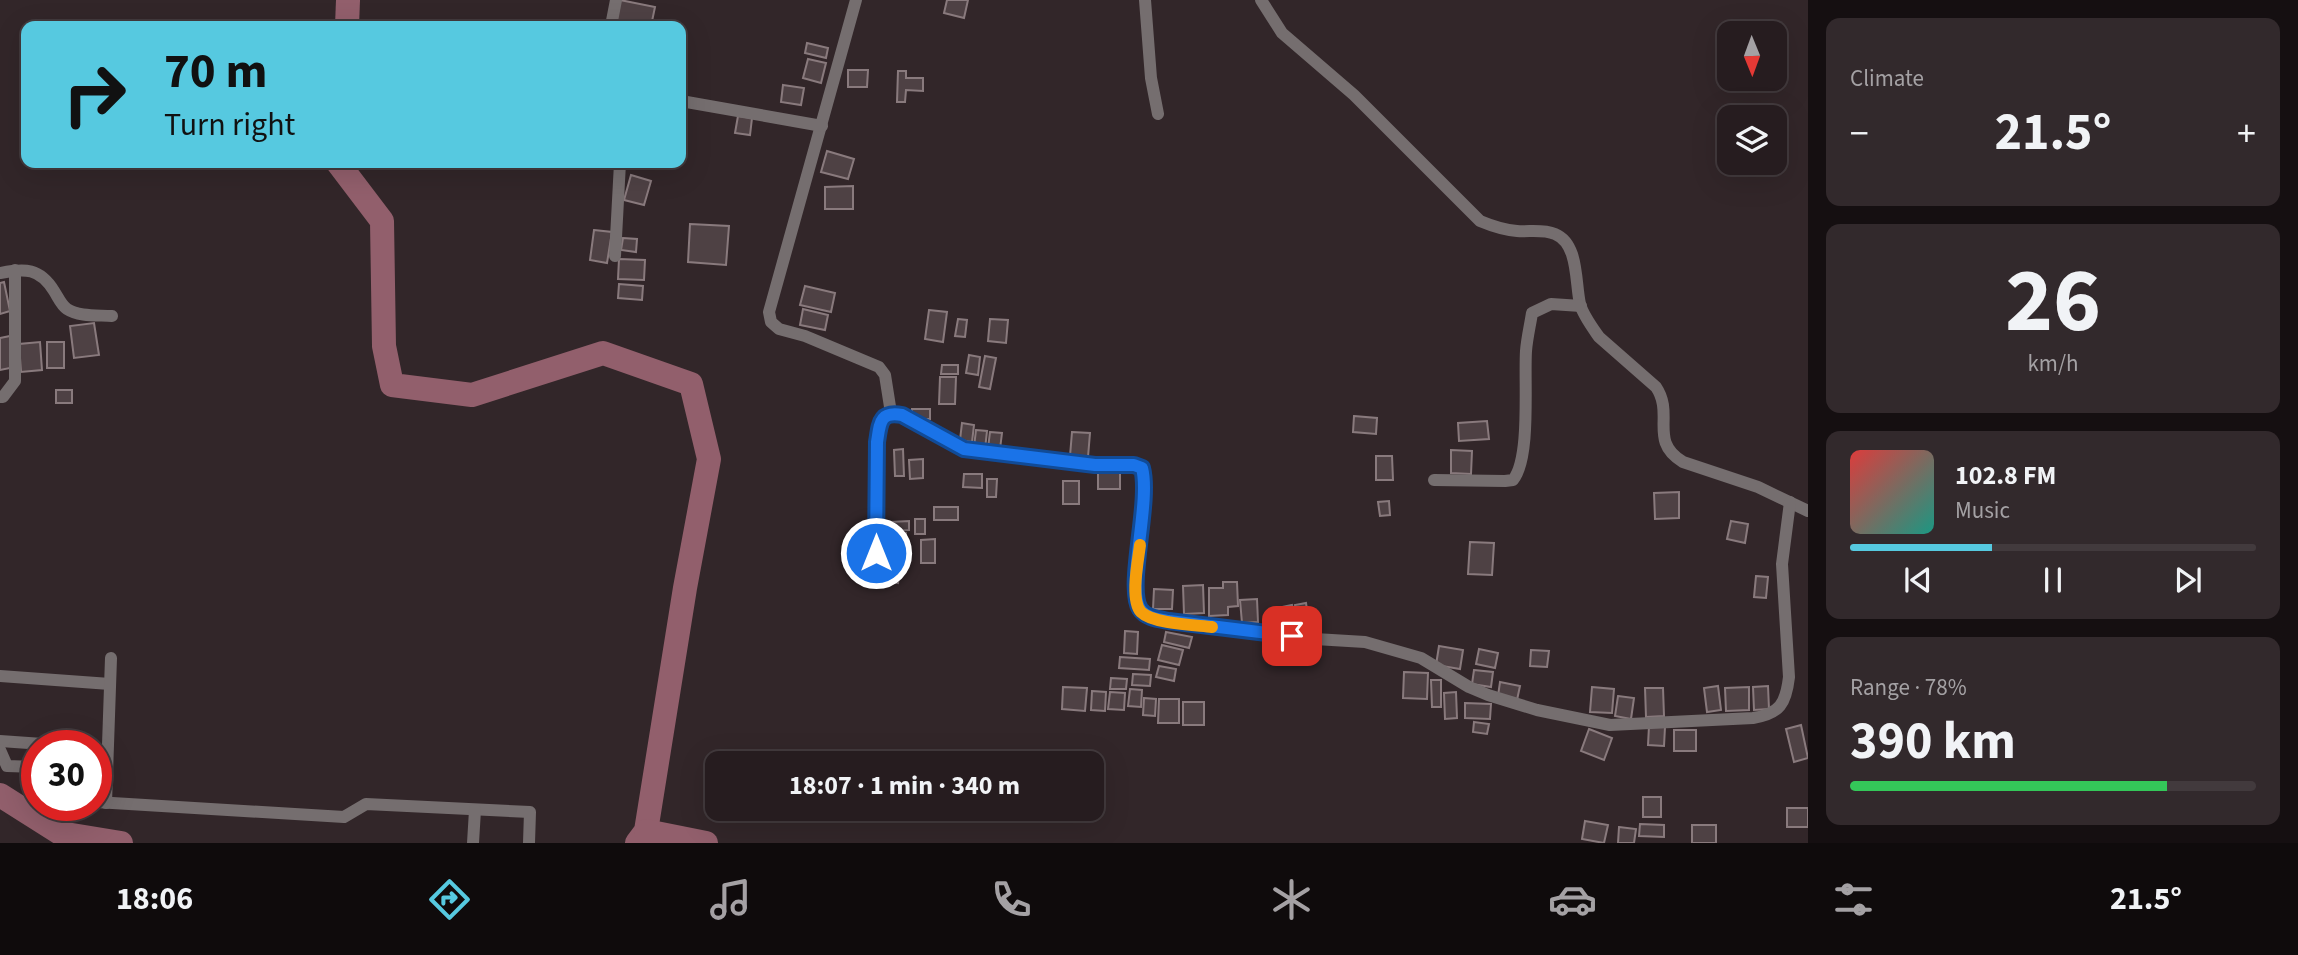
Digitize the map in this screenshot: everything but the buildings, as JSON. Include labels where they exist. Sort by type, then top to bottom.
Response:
[{"type":"street","points":[[612,21],[616,0]]},
{"type":"street","points":[[856,0],[771,303],[771,321],[779,330],[805,336],[879,367],[885,375],[891,413]]},
{"type":"street","points":[[1145,0],[1151,78],[1158,114]]},
{"type":"street","points":[[1261,0],[1282,33],[1354,95],[1480,221],[1517,231],[1553,233],[1564,239],[1573,258],[1581,306],[1599,337],[1656,387],[1661,396],[1665,442],[1673,455],[1683,462],[1758,486],[1808,511]]},
{"type":"street","points":[[686,102],[822,126]]},
{"type":"street","points":[[615,256],[620,168]]},
{"type":"street","points":[[0,273],[15,270],[37,273],[46,278],[62,305],[70,311],[112,316]]},
{"type":"street","points":[[0,397],[3,397],[15,381],[15,270]]},
{"type":"street","points":[[1434,480],[1513,480],[1519,473],[1523,453],[1526,350],[1532,313],[1551,304],[1581,306]]},
{"type":"street","points":[[876,553],[877,442],[884,416],[891,413],[902,415],[964,449],[1095,465],[1134,465],[1142,468],[1143,520],[1135,589],[1141,612],[1152,618],[1315,639],[1365,642],[1421,658],[1469,687],[1488,695],[1537,710],[1610,725],[1753,718],[1770,716],[1787,693],[1789,677],[1782,564],[1790,502]]},
{"type":"street","points":[[104,730],[111,658]]},
{"type":"street","points":[[0,676],[110,684]]},
{"type":"street","points":[[0,741],[21,742]]},
{"type":"street","points":[[0,750],[7,766],[21,766]]},
{"type":"street","points":[[112,804],[344,817],[366,804],[530,812],[529,843]]},
{"type":"street","points":[[473,843],[475,810]]},
{"type":"waterway","points":[[347,21],[348,0]]},
{"type":"waterway","points":[[342,168],[382,221],[384,346],[392,385],[472,395],[603,353],[691,384],[709,459],[685,588],[646,831],[637,843]]},
{"type":"waterway","points":[[0,795],[60,833],[121,843]]},
{"type":"waterway","points":[[646,831],[706,843]]},
{"type":"slow traffic","points":[[1140,545],[1135,589],[1141,612],[1152,618],[1212,627]]},
{"type":"route","points":[[876,553],[877,442],[884,416],[891,413],[902,415],[964,449],[1095,465],[1134,465],[1142,468],[1143,520],[1135,589],[1141,612],[1152,618],[1192,625],[1292,636]]}]
